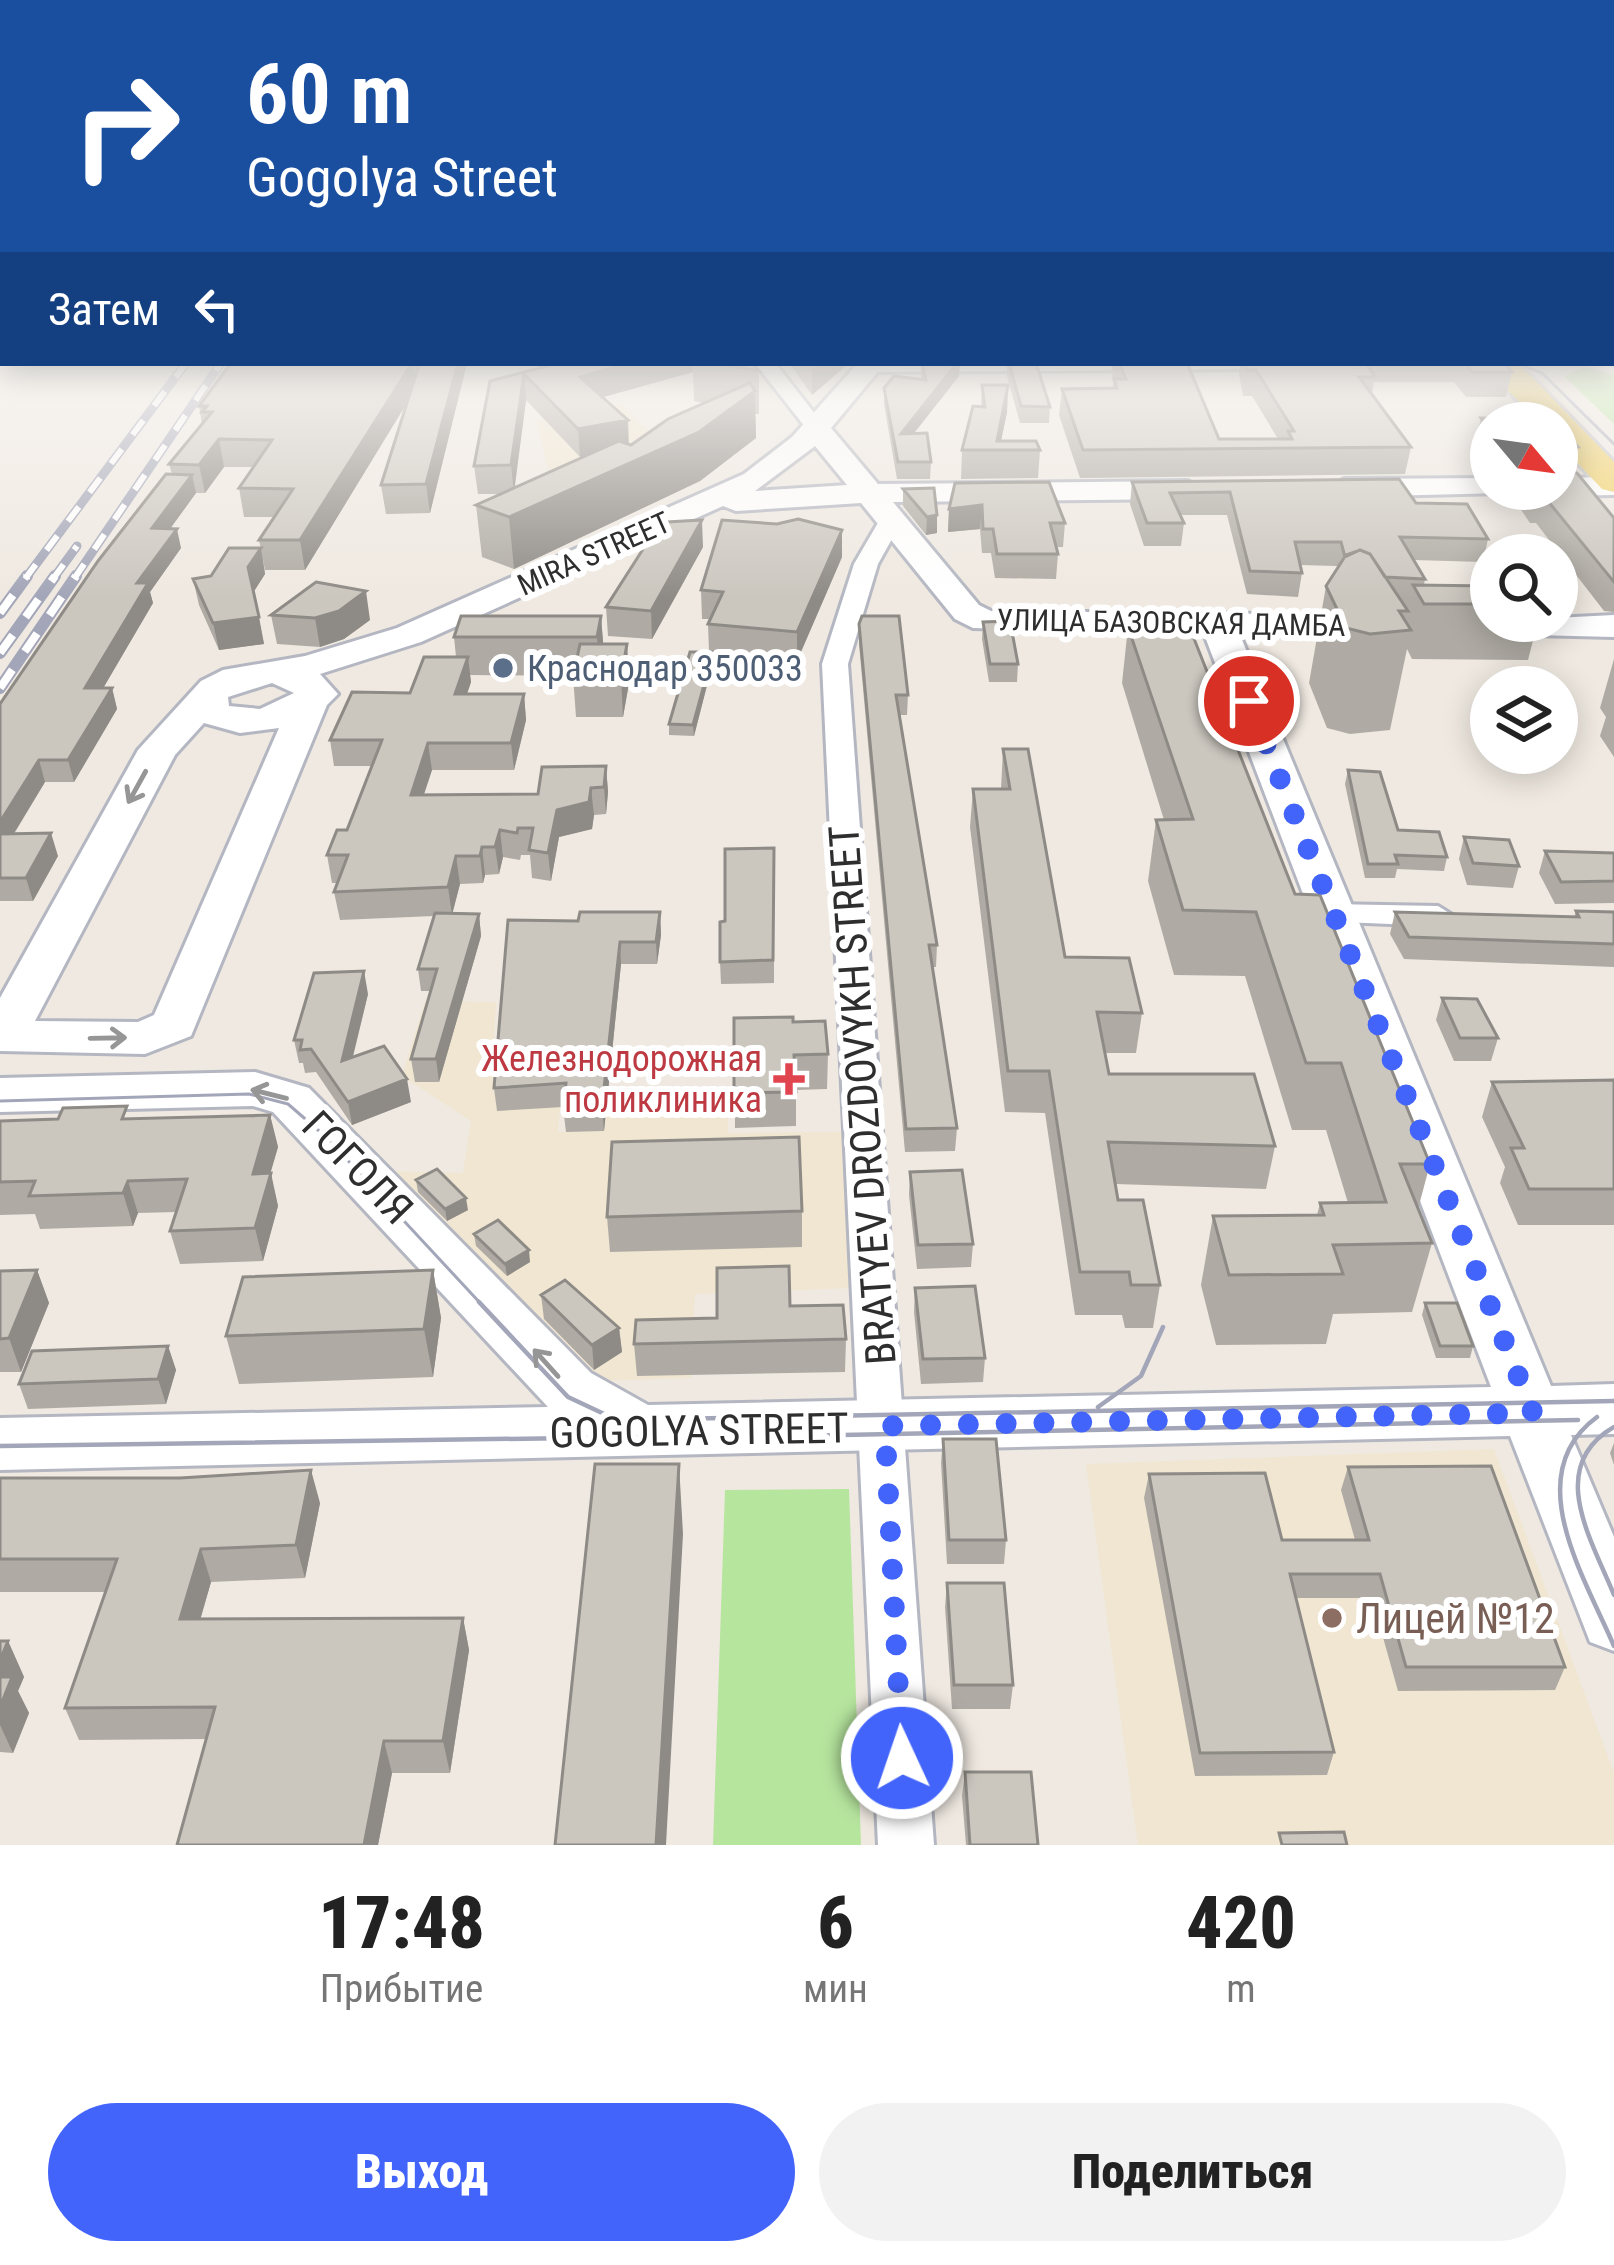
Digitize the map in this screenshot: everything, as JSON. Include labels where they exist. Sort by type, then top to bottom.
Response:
[{"type":"main road","points":[[1560,425],[1614,484]]},
{"type":"main road","points":[[1581,425],[1614,457]]},
{"type":"street","points":[[812,425],[819,434]]},
{"type":"street","name":"MIRA STREET","points":[[819,434],[775,468],[682,515],[409,635],[236,678],[208,696],[211,712],[235,722],[270,720],[340,681],[736,502],[795,468],[827,425]]},
{"type":"street","name":"УЛИЦА БАЗОВСКАЯ ДАМБА","points":[[819,434],[968,612],[985,621],[1614,626]]},
{"type":"street","points":[[1578,486],[1614,484]]},
{"type":"street","points":[[1310,489],[1470,488]]},
{"type":"street","points":[[736,502],[868,493],[1216,490]]},
{"type":"street","name":"BRATYEV DROZDOVYKH STREET","points":[[890,521],[866,564],[836,664],[885,1426],[906,1845]]},
{"type":"street","points":[[1218,624],[1614,1621]]},
{"type":"street","points":[[208,696],[158,750],[6,1025],[3,1044],[145,1038],[174,1025],[310,700],[306,680],[272,672]]},
{"type":"street","points":[[1330,914],[1472,917]]},
{"type":"street","name":"ГОГОЛЯ","points":[[0,1095],[255,1089],[291,1100],[569,1390],[640,1431]]},
{"type":"street","name":"GOGOLYA STREET","points":[[0,1444],[1614,1409]]},
{"type":"shaded area","points":[[538,425],[643,425],[662,444],[551,484]]},
{"type":"shaded area","points":[[425,1001],[496,1002],[494,1039],[566,1037],[558,1132],[604,1131],[608,1096],[727,1095],[728,1133],[842,1132],[854,1288],[695,1294],[691,1378],[601,1381],[384,1171],[463,1173],[471,1121],[402,1076]]},
{"type":"shaded area","name":"Лицей №12","points":[[1494,1449],[1614,1773],[1614,1845],[1138,1845],[1086,1464]]},
{"type":"green space","points":[[849,1489],[861,1845],[713,1845],[725,1490]]},
{"type":"building","points":[[201,425],[373,425],[300,540],[259,540],[293,489],[239,488],[272,440],[219,439],[199,465],[169,464]]},
{"type":"building","points":[[400,425],[442,425],[426,484],[381,485]]},
{"type":"building","points":[[482,425],[517,425],[511,465],[474,466]]},
{"type":"building","points":[[659,425],[708,425],[509,517],[476,505],[619,441],[631,445]]},
{"type":"building","points":[[891,425],[908,425],[901,434],[927,433],[931,462],[898,462]]},
{"type":"building","points":[[968,425],[1000,425],[997,441],[1036,441],[1040,450],[962,450]]},
{"type":"building","points":[[1074,425],[1213,425],[1219,439],[1292,439],[1290,425],[1395,425],[1411,447],[1083,450]]},
{"type":"building","points":[[166,474],[192,475],[152,528],[177,529],[137,583],[148,583],[85,688],[112,688],[68,760],[39,760],[0,822],[0,704],[98,561]]},
{"type":"building","points":[[1578,474],[1614,518],[1614,582],[1578,534],[1555,510],[1578,510]]},
{"type":"building","points":[[1399,479],[1416,503],[1467,504],[1485,534],[1470,534],[1470,539],[1400,537],[1425,579],[1385,577],[1370,554],[1360,550],[1345,557],[1341,542],[1295,542],[1302,573],[1250,571],[1230,492],[1170,493],[1184,523],[1147,523],[1132,482]]},
{"type":"building","points":[[1049,482],[1065,523],[1050,523],[1058,554],[997,554],[993,529],[983,529],[982,505],[949,509],[955,483]]},
{"type":"building","points":[[934,488],[937,515],[927,517],[903,489]]},
{"type":"building","points":[[798,519],[842,530],[797,632],[708,624],[723,592],[701,590],[722,520],[777,524]]},
{"type":"building","points":[[702,520],[651,611],[606,607],[654,532],[667,522]]},
{"type":"building","points":[[229,548],[261,548],[248,567],[259,617],[213,623],[193,579],[211,576]]},
{"type":"building","points":[[1360,550],[1370,554],[1408,611],[1399,611],[1411,630],[1370,634],[1346,628],[1326,586],[1346,555]]},
{"type":"building","points":[[316,582],[366,591],[339,611],[315,618],[271,615]]},
{"type":"building","points":[[1413,585],[1470,586],[1470,604],[1424,604]]},
{"type":"building","points":[[461,616],[601,616],[597,637],[454,637]]},
{"type":"building","points":[[862,616],[899,616],[908,695],[896,695],[937,945],[929,945],[957,1128],[906,1129],[859,624]]},
{"type":"building","points":[[1010,621],[1018,664],[990,664],[983,622]]},
{"type":"building","points":[[1189,626],[1295,894],[1320,895],[1430,1164],[1400,1164],[1432,1243],[1333,1245],[1343,1274],[1229,1275],[1213,1216],[1324,1215],[1320,1203],[1386,1202],[1341,1063],[1306,1063],[1256,912],[1183,910],[1156,820],[1193,819],[1128,627]]},
{"type":"building","points":[[580,644],[627,644],[621,677],[573,677]]},
{"type":"building","points":[[690,652],[713,652],[693,725],[669,724]]},
{"type":"building","points":[[424,657],[468,657],[455,694],[524,694],[511,743],[428,743],[411,795],[538,794],[542,767],[606,766],[604,787],[591,788],[589,802],[557,810],[548,853],[529,850],[533,828],[518,828],[517,833],[500,830],[495,847],[482,847],[480,856],[456,856],[448,887],[334,892],[348,855],[327,855],[337,830],[347,830],[382,740],[330,740],[352,692],[410,693]]},
{"type":"building","points":[[1003,749],[1028,749],[1065,957],[1129,958],[1142,1013],[1097,1012],[1109,1074],[1254,1074],[1275,1146],[1108,1142],[1118,1200],[1143,1200],[1160,1285],[1131,1285],[1129,1272],[1080,1272],[1049,1071],[1008,1071],[973,789],[1010,789]]},
{"type":"building","points":[[1348,770],[1380,772],[1398,830],[1439,832],[1447,857],[1395,855],[1398,864],[1368,864]]},
{"type":"building","points":[[51,833],[26,878],[0,878],[0,834]]},
{"type":"building","points":[[1464,837],[1509,840],[1519,866],[1473,863]]},
{"type":"building","points":[[774,848],[773,960],[720,962],[725,849]]},
{"type":"building","points":[[1545,851],[1614,853],[1614,881],[1561,882]]},
{"type":"building","points":[[1576,911],[1614,912],[1614,944],[1409,937],[1395,912],[1579,917]]},
{"type":"building","points":[[580,912],[660,912],[656,942],[620,942],[602,1107],[563,1108],[566,1083],[494,1088],[508,920],[578,921]]},
{"type":"building","points":[[435,913],[479,914],[436,1059],[411,1059],[437,969],[418,969]]},
{"type":"building","points":[[364,971],[342,1061],[384,1046],[407,1079],[348,1102],[311,1049],[300,1050],[302,1040],[294,1040],[314,973]]},
{"type":"building","points":[[1442,998],[1477,999],[1498,1038],[1460,1038]]},
{"type":"building","points":[[793,1017],[793,1022],[825,1021],[828,1054],[794,1055],[796,1092],[734,1093],[734,1018]]},
{"type":"building","points":[[1614,1080],[1614,1189],[1529,1189],[1511,1148],[1524,1148],[1492,1082]]},
{"type":"building","points":[[127,1106],[122,1119],[270,1115],[253,1174],[271,1173],[255,1228],[170,1231],[187,1179],[128,1181],[123,1193],[29,1196],[35,1181],[0,1182],[0,1121],[58,1119],[63,1108]]},
{"type":"building","points":[[799,1137],[802,1211],[607,1217],[612,1142]]},
{"type":"building","points":[[437,1169],[466,1198],[445,1209],[416,1180]]},
{"type":"building","points":[[962,1170],[973,1244],[918,1245],[910,1172]]},
{"type":"building","points":[[498,1220],[529,1250],[505,1264],[474,1234]]},
{"type":"building","points":[[789,1266],[790,1306],[843,1305],[846,1339],[634,1344],[636,1320],[717,1318],[717,1268]]},
{"type":"building","points":[[37,1270],[9,1338],[0,1339],[0,1271]]},
{"type":"building","points":[[433,1270],[424,1329],[226,1336],[243,1277]]},
{"type":"building","points":[[565,1280],[619,1328],[592,1345],[541,1295]]},
{"type":"building","points":[[975,1286],[985,1358],[923,1359],[915,1288]]},
{"type":"building","points":[[1425,1303],[1457,1303],[1473,1346],[1440,1346]]},
{"type":"building","points":[[168,1346],[158,1379],[19,1384],[32,1351]]},
{"type":"building","points":[[943,1439],[996,1439],[1006,1540],[949,1540]]},
{"type":"building","points":[[595,1464],[679,1464],[656,1845],[555,1845]]},
{"type":"building","points":[[1491,1466],[1565,1667],[1406,1667],[1380,1574],[1290,1574],[1334,1752],[1200,1753],[1149,1474],[1265,1473],[1282,1540],[1369,1540],[1348,1467]]},
{"type":"building","points":[[311,1470],[296,1545],[201,1549],[180,1619],[463,1618],[443,1741],[384,1741],[364,1845],[177,1845],[215,1707],[65,1708],[117,1559],[0,1559],[0,1478],[180,1478]]},
{"type":"building","points":[[947,1583],[1004,1583],[1013,1685],[954,1685]]},
{"type":"building","points":[[0,1677],[12,1677],[0,1707]]},
{"type":"building","points":[[965,1772],[1031,1772],[1038,1845],[970,1845]]},
{"type":"building","points":[[1344,1832],[1347,1845],[1282,1845],[1279,1833]]},
{"type":"tram line","points":[[1595,425],[1614,444]]},
{"type":"tram line","points":[[0,1101],[249,1094],[288,1104],[326,1137],[482,1305]]},
{"type":"tram line","points":[[479,1302],[568,1397],[617,1420],[1614,1401]]},
{"type":"tram line","points":[[1098,1407],[1141,1376],[1163,1327]]},
{"type":"tram line","points":[[1597,1417],[1574,1440],[1563,1467],[1560,1496],[1575,1558],[1614,1646]]},
{"type":"tram line","points":[[792,1436],[1578,1420]]},
{"type":"tram line","points":[[1614,1427],[1593,1443],[1582,1462],[1578,1483],[1586,1528],[1614,1595]]},
{"type":"tram line","points":[[0,1446],[642,1437]]},
{"type":"railway","points":[[25,579],[140,425]]},
{"type":"railway","points":[[74,579],[179,425]]},
{"type":"railway","points":[[53,579],[77,546]]},
{"type":"railway","points":[[0,613],[27,576]]},
{"type":"railway","points":[[0,653],[55,576]]},
{"type":"railway","points":[[0,688],[76,576]]},
{"type":"place","name":"Краснодар 350033","points":[[503,668]]},
{"type":"place","name":"Железнодорожная поликлиника","points":[[789,1079]]},
{"type":"place","name":"Лицей №12","points":[[1332,1618]]},
{"type":"route","points":[[902,1758],[885,1426],[1533,1413],[1330,914],[1249,701]]}]
